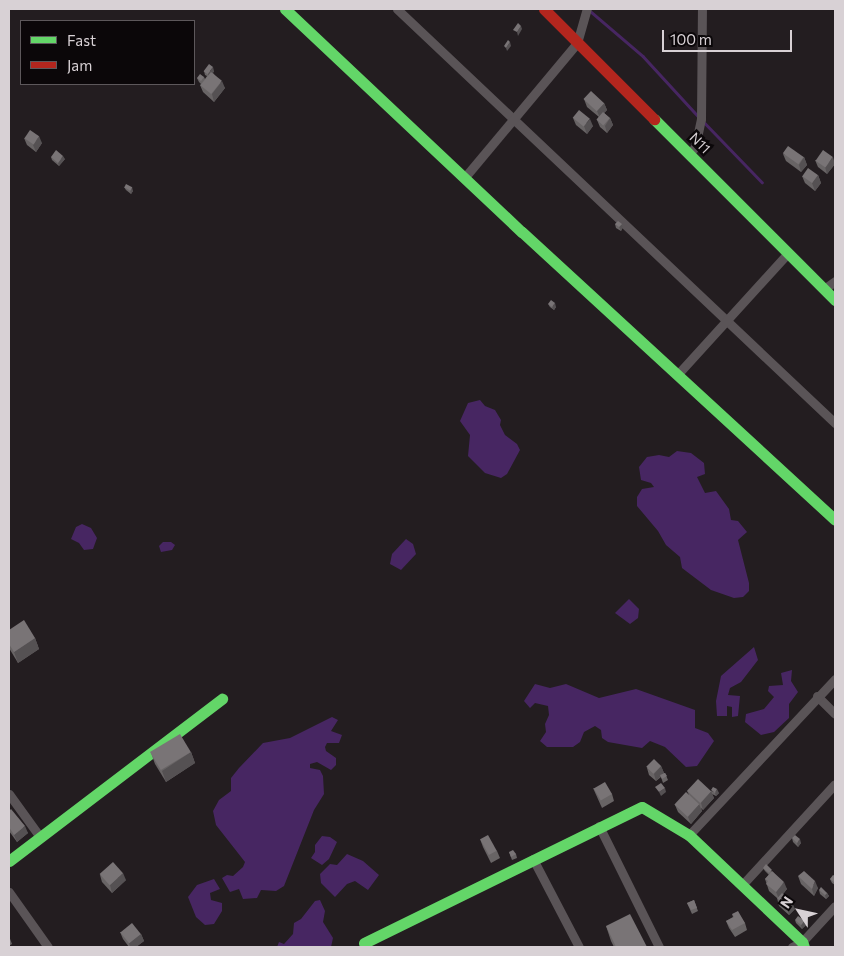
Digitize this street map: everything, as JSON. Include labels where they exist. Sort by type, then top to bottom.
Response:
[{"type":"street","points":[[285,9],[835,520]]},
{"type":"street","points":[[397,9],[835,423]]},
{"type":"street","name":"N11","points":[[544,9],[835,300]]},
{"type":"street","points":[[465,177],[577,43],[587,9]]},
{"type":"street","points":[[689,154],[694,147],[701,119],[702,9]]},
{"type":"street","points":[[677,375],[788,253]]},
{"type":"street","points":[[824,289],[835,281]]},
{"type":"street","points":[[689,835],[835,678]]},
{"type":"street","points":[[817,696],[835,714]]},
{"type":"street","points":[[9,861],[222,699]]},
{"type":"street","points":[[742,885],[835,784]]},
{"type":"street","points":[[9,794],[40,837]]},
{"type":"street","points":[[364,942],[532,861],[599,826],[642,807],[689,835],[742,885],[799,946],[835,906]]},
{"type":"street","points":[[599,826],[659,947]]},
{"type":"street","points":[[533,859],[579,947]]},
{"type":"street","points":[[9,892],[46,944],[36,947]]},
{"type":"shaded area","points":[[480,400],[485,406],[495,410],[501,420],[500,425],[505,435],[517,444],[520,450],[507,474],[501,478],[485,473],[468,456],[470,435],[460,421],[468,403]]},
{"type":"shaded area","points":[[677,451],[691,453],[704,463],[705,474],[697,477],[705,493],[716,491],[729,509],[731,520],[738,521],[747,532],[738,540],[749,583],[749,591],[743,597],[734,598],[711,590],[682,568],[680,557],[666,545],[658,531],[637,506],[637,497],[642,489],[654,487],[651,483],[641,480],[639,467],[647,457],[659,455],[669,457]]},
{"type":"shaded area","points":[[82,524],[91,528],[97,538],[93,549],[84,550],[79,543],[71,539],[76,527]]},
{"type":"shaded area","points":[[406,539],[413,544],[416,554],[401,570],[390,564],[392,554]]},
{"type":"shaded area","points":[[163,542],[171,542],[175,545],[172,550],[161,552],[159,546]]},
{"type":"shaded area","points":[[629,599],[639,609],[638,618],[630,624],[615,613]]},
{"type":"shaded area","points":[[754,647],[758,660],[741,682],[730,688],[728,695],[740,696],[738,716],[732,717],[732,707],[727,706],[727,716],[717,716],[716,701],[721,676]]},
{"type":"shaded area","points":[[792,670],[791,681],[798,692],[789,704],[789,718],[774,732],[761,735],[745,722],[746,714],[764,709],[774,697],[768,691],[769,686],[783,685],[781,673]]},
{"type":"shaded area","points":[[535,684],[550,688],[566,684],[599,698],[636,689],[695,710],[695,728],[708,733],[714,741],[697,766],[686,767],[665,747],[650,741],[642,748],[608,742],[602,738],[601,730],[595,726],[584,732],[580,742],[573,747],[547,747],[540,741],[546,732],[545,724],[549,715],[548,706],[535,703],[530,708],[524,701]]},
{"type":"shaded area","points":[[332,717],[338,720],[331,731],[342,735],[339,743],[327,743],[325,747],[326,751],[336,758],[336,765],[331,770],[317,762],[310,764],[310,768],[320,770],[323,776],[324,794],[314,810],[284,886],[276,891],[261,890],[257,898],[243,899],[239,889],[230,892],[222,878],[227,875],[233,876],[243,867],[245,862],[216,825],[213,811],[219,800],[231,791],[231,778],[263,743],[290,738]]},
{"type":"shaded area","points":[[322,836],[330,837],[337,842],[329,859],[322,865],[311,858],[315,852],[315,845]]},
{"type":"shaded area","points":[[347,854],[363,861],[379,875],[368,890],[355,881],[347,884],[335,897],[321,883],[320,874],[330,864],[337,865]]},
{"type":"shaded area","points":[[214,879],[220,889],[210,893],[211,900],[222,903],[222,911],[214,924],[205,925],[196,917],[188,897],[197,885]]},
{"type":"shaded area","points":[[320,900],[325,911],[323,922],[333,938],[331,947],[277,947],[279,942],[284,944],[293,934],[294,923],[301,919],[315,901]]},
{"type":"building","points":[[518,23],[521,26],[517,32],[513,30]]},
{"type":"building","points":[[508,40],[510,42],[506,48],[504,46]]},
{"type":"building","points":[[209,64],[213,67],[208,74],[204,71]]},
{"type":"building","points":[[211,72],[222,81],[211,94],[200,85]]},
{"type":"building","points":[[200,74],[204,77],[201,81],[197,78]]},
{"type":"building","points":[[591,91],[604,103],[597,111],[583,99]]},
{"type":"building","points":[[579,110],[590,119],[584,127],[573,118]]},
{"type":"building","points":[[603,112],[610,118],[603,125],[596,120]]},
{"type":"building","points":[[30,130],[39,136],[34,144],[24,138]]},
{"type":"building","points":[[788,146],[804,157],[798,164],[783,153]]},
{"type":"building","points":[[56,150],[63,156],[58,163],[51,157]]},
{"type":"building","points":[[823,150],[833,157],[825,168],[816,161]]},
{"type":"building","points":[[808,168],[818,175],[812,183],[802,176]]},
{"type":"building","points":[[126,184],[132,187],[130,191],[124,188]]},
{"type":"building","points":[[618,221],[622,224],[619,227],[615,224]]},
{"type":"building","points":[[551,300],[555,303],[552,307],[548,304]]},
{"type":"building","points":[[24,620],[35,638],[14,652],[9,644],[9,630]]},
{"type":"building","points":[[180,734],[191,752],[161,770],[150,752]]},
{"type":"building","points":[[654,759],[661,766],[653,774],[646,767]]},
{"type":"building","points":[[665,773],[667,776],[662,779],[660,775]]},
{"type":"building","points":[[698,779],[711,791],[700,803],[687,791]]},
{"type":"building","points":[[605,782],[612,794],[601,801],[594,788]]},
{"type":"building","points":[[661,783],[665,788],[659,792],[655,787]]},
{"type":"building","points":[[713,787],[717,789],[715,793],[711,790]]},
{"type":"building","points":[[686,792],[699,804],[688,817],[674,804]]},
{"type":"building","points":[[11,809],[25,826],[14,835],[9,827],[9,811]]},
{"type":"building","points":[[488,835],[497,851],[489,855],[480,839]]},
{"type":"building","points":[[795,835],[800,839],[797,843],[792,838]]},
{"type":"building","points":[[513,850],[516,854],[511,857],[509,852]]},
{"type":"building","points":[[113,862],[123,873],[110,885],[100,874]]},
{"type":"building","points":[[766,864],[772,870],[769,873],[763,868]]},
{"type":"building","points":[[772,871],[784,882],[776,892],[766,884],[768,881],[765,879]]},
{"type":"building","points":[[804,871],[815,881],[812,889],[798,876]]},
{"type":"building","points":[[833,875],[835,876],[835,883],[830,879]]},
{"type":"building","points":[[821,887],[827,893],[825,895],[819,890]]},
{"type":"building","points":[[782,893],[792,902],[787,907],[777,898]]},
{"type":"building","points":[[694,900],[697,908],[691,910],[687,903]]},
{"type":"building","points":[[738,911],[745,923],[732,930],[726,921],[734,917],[732,914]]},
{"type":"building","points":[[630,914],[647,947],[616,947],[606,926]]},
{"type":"building","points":[[798,916],[805,921],[801,925],[795,920]]},
{"type":"building","points":[[132,923],[141,934],[129,943],[120,932]]},
{"type":"waterway","points":[[589,10],[643,56],[698,116]]},
{"type":"waterway","points":[[703,121],[762,182]]},
{"type":"traffic: fast","points":[[285,9],[522,232],[835,520]]},
{"type":"traffic: fast","points":[[654,119],[835,300]]},
{"type":"traffic: fast","points":[[9,861],[222,699]]},
{"type":"traffic: fast","points":[[364,943],[642,807],[689,835],[802,942],[804,947]]},
{"type":"traffic: jam","points":[[544,9],[654,119]]}]
